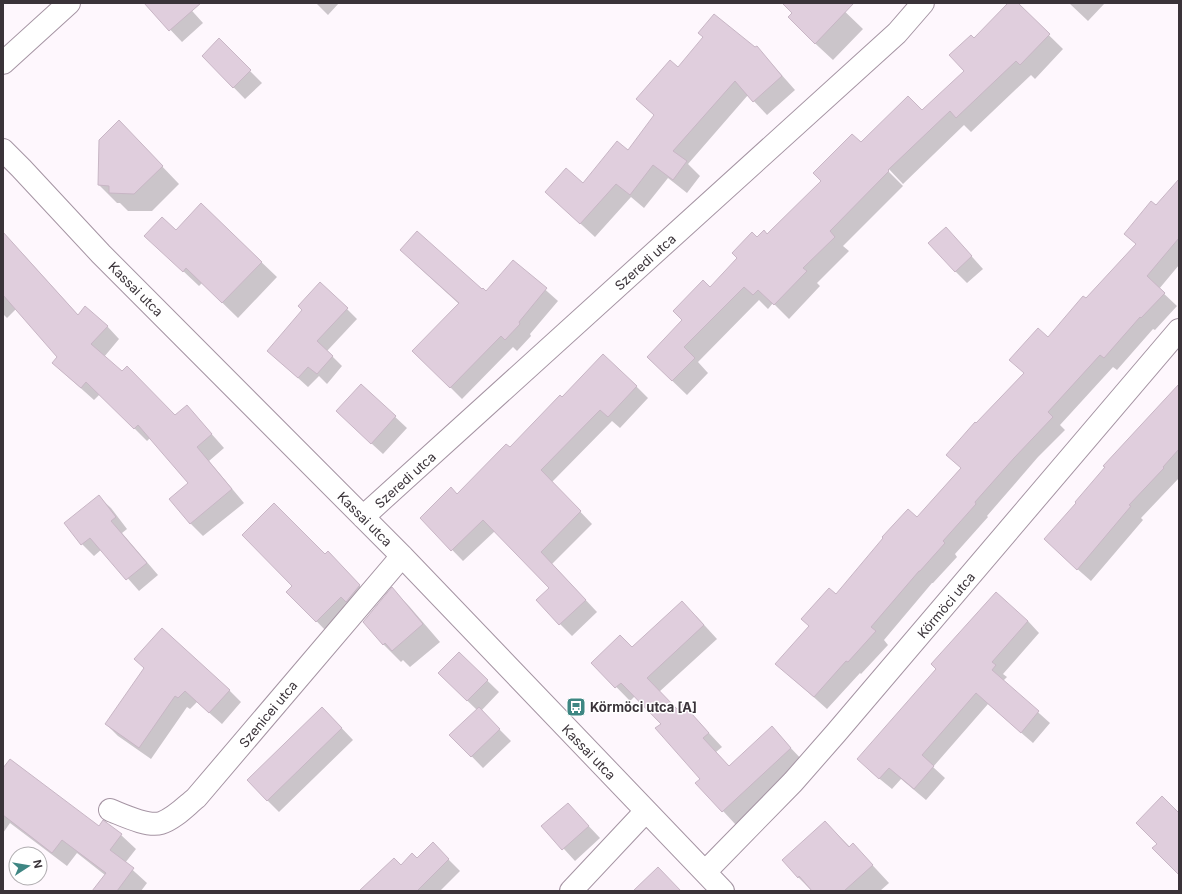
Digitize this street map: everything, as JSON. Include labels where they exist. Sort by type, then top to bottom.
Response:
[{"type":"street","points":[[3,62],[69,3]]},
{"type":"street","name":"Szeredi utca","points":[[363,517],[896,33],[923,3]]},
{"type":"street","name":"Kassai utca","points":[[3,150],[102,254],[402,556],[723,891]]},
{"type":"street","name":"Körmöci utca","points":[[704,872],[793,782],[836,733],[1179,330]]},
{"type":"street","name":"Szenicei utca","points":[[110,810],[140,822],[160,823],[175,815],[196,798],[402,556]]},
{"type":"street","points":[[571,891],[646,811]]},
{"type":"building","points":[[144,3],[201,3],[169,31]]},
{"type":"building","points":[[782,3],[854,3],[815,44],[788,17],[792,13]]},
{"type":"building","points":[[1008,3],[1018,3],[1050,34],[1020,65],[1016,61],[956,118],[950,111],[888,170],[889,171],[830,231],[835,237],[803,268],[807,271],[774,305],[758,290],[753,295],[744,287],[684,347],[695,358],[672,381],[647,357],[682,320],[673,311],[703,280],[710,287],[737,258],[732,253],[752,232],[757,237],[764,230],[767,234],[821,181],[813,173],[852,134],[861,142],[908,96],[922,110],[964,71],[949,55],[971,35],[974,38]]},
{"type":"building","points":[[714,14],[755,47],[757,46],[782,76],[753,102],[735,81],[673,151],[687,161],[673,180],[653,165],[630,195],[616,184],[580,224],[545,192],[566,168],[583,183],[617,141],[628,150],[654,115],[636,99],[670,60],[678,67],[703,37],[698,33]]},
{"type":"building","points":[[219,38],[251,70],[233,88],[202,56]]},
{"type":"building","points":[[119,120],[163,166],[134,194],[109,193],[109,186],[98,185],[99,140]]},
{"type":"building","points":[[1179,179],[1179,238],[1147,276],[1165,293],[1141,318],[1140,317],[1104,358],[1100,355],[1048,412],[1053,417],[975,502],[976,504],[943,541],[945,543],[871,627],[876,631],[848,662],[846,661],[814,697],[775,664],[809,626],[801,619],[829,588],[836,594],[883,538],[882,537],[908,509],[917,517],[961,468],[946,455],[975,422],[976,423],[1024,373],[1009,360],[1038,328],[1048,337],[1083,296],[1086,298],[1136,244],[1124,234],[1151,201],[1156,205]]},
{"type":"building","points":[[201,203],[262,262],[222,303],[186,268],[183,272],[144,236],[162,217],[176,230]]},
{"type":"building","points":[[946,227],[972,256],[955,272],[928,243]]},
{"type":"building","points":[[417,231],[486,291],[513,260],[547,288],[519,322],[520,324],[505,340],[501,336],[450,388],[412,351],[459,303],[400,250]]},
{"type":"building","points":[[3,232],[78,315],[85,306],[108,326],[91,344],[122,371],[127,366],[175,415],[187,405],[212,434],[197,447],[232,489],[190,524],[169,499],[188,483],[138,425],[134,429],[86,382],[81,388],[52,363],[57,357],[3,295]]},
{"type":"building","points":[[320,282],[348,308],[317,341],[333,356],[317,374],[308,367],[298,378],[267,351],[302,310],[298,306]]},
{"type":"building","points":[[603,354],[637,386],[608,417],[600,410],[541,470],[581,511],[541,552],[586,600],[559,625],[536,600],[549,588],[483,520],[451,551],[420,518],[451,487],[457,494],[506,444],[510,447],[560,395],[562,397]]},
{"type":"building","points":[[361,384],[396,416],[371,444],[336,411]]},
{"type":"building","points":[[1179,384],[1179,449],[1163,467],[1164,468],[1129,505],[1131,506],[1077,570],[1044,539],[1076,503],[1075,502],[1105,467],[1103,466]]},
{"type":"building","points":[[99,495],[116,517],[111,521],[147,563],[126,580],[90,538],[81,545],[64,523]]},
{"type":"building","points":[[274,503],[325,554],[328,551],[360,585],[346,602],[341,597],[316,622],[286,592],[292,586],[242,535]]},
{"type":"building","points":[[392,587],[423,624],[392,651],[385,643],[383,645],[363,622]]},
{"type":"building","points":[[996,592],[1028,621],[992,662],[996,665],[992,670],[1039,711],[1021,733],[976,693],[922,755],[934,766],[914,789],[889,768],[879,779],[857,759],[936,669],[931,664]]},
{"type":"building","points":[[682,601],[704,625],[647,678],[677,709],[683,704],[709,733],[703,738],[729,766],[772,726],[791,748],[722,812],[695,783],[700,779],[655,728],[661,724],[621,683],[615,688],[591,663],[620,635],[632,647]]},
{"type":"building","points":[[162,628],[230,690],[209,713],[185,691],[178,698],[175,696],[139,748],[105,724],[144,668],[134,659]]},
{"type":"building","points":[[459,652],[488,680],[467,701],[438,673]]},
{"type":"building","points":[[322,707],[342,728],[267,801],[247,780]]},
{"type":"building","points":[[479,707],[500,729],[471,757],[449,735]]},
{"type":"building","points":[[10,759],[99,826],[103,820],[122,834],[110,850],[134,868],[117,891],[92,891],[106,873],[62,840],[52,853],[48,850],[48,846],[43,846],[3,815],[3,768]]},
{"type":"building","points":[[1162,796],[1179,813],[1179,875],[1152,848],[1157,844],[1136,823]]},
{"type":"building","points":[[568,803],[589,826],[562,850],[541,826]]},
{"type":"building","points":[[825,821],[849,847],[853,843],[873,865],[844,891],[812,891],[782,860]]},
{"type":"building","points":[[433,842],[449,859],[417,891],[359,891],[394,858],[401,865],[412,853],[417,858]]},
{"type":"building","points":[[658,867],[681,891],[633,891]]},
{"type":"place","name":"Körmöci utca [A]","points":[[576,707]]}]
